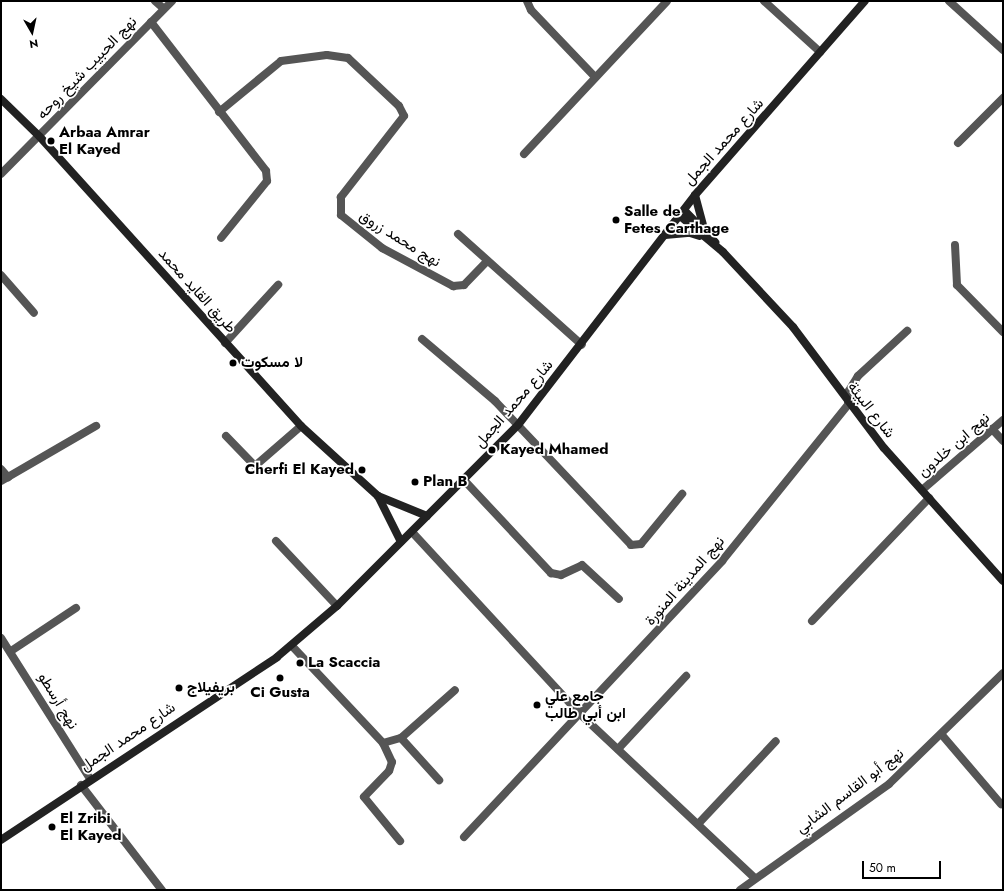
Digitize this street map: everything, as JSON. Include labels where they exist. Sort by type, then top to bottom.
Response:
[{"type":"street","points":[[155,1],[163,8]]},
{"type":"street","name":"نهج الحبيب شيخ روحه","points":[[1,174],[40,137],[163,8],[172,1]]},
{"type":"street","points":[[527,1],[531,10],[595,77]]},
{"type":"street","points":[[524,154],[667,1]]},
{"type":"street","points":[[764,1],[820,52]]},
{"type":"street","name":"شارع محمد الجمل","points":[[1,840],[90,779],[292,646],[337,606],[518,425],[666,236],[695,195],[865,1]]},
{"type":"street","points":[[949,1],[1003,50]]},
{"type":"street","points":[[151,22],[219,112],[261,162],[267,176],[220,238]]},
{"type":"street","name":"نهج محمد زروق","points":[[219,112],[281,61],[327,55],[354,62],[399,106],[404,116],[341,197],[341,215],[382,248],[453,286],[464,286],[486,262]]},
{"type":"street","points":[[958,143],[1003,98]]},
{"type":"street","name":"طريق القايد محمد","points":[[1,99],[40,137],[301,426],[378,496],[427,516]]},
{"type":"street","points":[[695,195],[699,217],[707,235]]},
{"type":"street","name":"شارع البيئة","points":[[682,213],[707,235],[793,327],[848,405],[1003,581]]},
{"type":"street","points":[[666,236],[690,232],[707,235]]},
{"type":"street","points":[[458,234],[486,262],[582,345]]},
{"type":"street","points":[[955,245],[955,276],[959,289],[1003,332]]},
{"type":"street","points":[[1,275],[34,313]]},
{"type":"street","points":[[225,342],[278,285]]},
{"type":"street","name":"نهج المدينة المنورة","points":[[464,837],[579,712],[628,664],[722,561],[848,405],[848,392],[858,376],[907,331]]},
{"type":"street","points":[[422,339],[495,401],[630,545],[641,544],[682,494]]},
{"type":"street","name":"نهج ابن خلدون","points":[[922,490],[1003,420]]},
{"type":"street","points":[[1,469],[4,479],[96,426]]},
{"type":"street","points":[[226,436],[255,466],[301,426]]},
{"type":"street","points":[[992,430],[1003,441]]},
{"type":"street","points":[[463,479],[551,573],[561,575],[582,565],[619,598]]},
{"type":"street","name":"طريق القايد محمد","points":[[378,496],[401,542]]},
{"type":"street","points":[[812,620],[929,498]]},
{"type":"street","points":[[412,532],[579,712],[699,823],[755,878]]},
{"type":"street","points":[[276,541],[337,606]]},
{"type":"street","points":[[11,650],[76,608]]},
{"type":"street","name":"نهج أرسطو","points":[[2,642],[11,650],[90,779]]},
{"type":"street","points":[[292,646],[383,743],[392,762],[389,771],[364,797],[400,841]]},
{"type":"street","name":"نهج أبو القاسم الشابي","points":[[740,890],[889,784],[942,735],[1003,674]]},
{"type":"street","points":[[618,749],[686,676]]},
{"type":"street","points":[[383,743],[401,738],[455,690]]},
{"type":"street","points":[[942,735],[1001,804]]},
{"type":"street","points":[[401,738],[439,780]]},
{"type":"street","points":[[699,823],[776,741]]},
{"type":"street","points":[[81,785],[158,888]]},
{"type":"place","name":"Arbaa Amrar El Kayed","points":[[51,141]]},
{"type":"place","name":"Salle de Fetes Carthage","points":[[616,220]]},
{"type":"place","name":"لا مسكوت","points":[[233,363]]},
{"type":"place","name":"Kayed Mhamed","points":[[492,450]]},
{"type":"place","name":"Cherfi El Kayed","points":[[362,470]]},
{"type":"place","name":"Plan B","points":[[415,482]]},
{"type":"place","name":"La Scaccia","points":[[300,663]]},
{"type":"place","name":"Ci Gusta","points":[[280,678]]},
{"type":"place","name":"بريفيلاج","points":[[179,688]]},
{"type":"place","name":"جامع علي ابن أبي طالب","points":[[537,705]]},
{"type":"place","name":"El Zribi El Kayed","points":[[52,827]]}]
